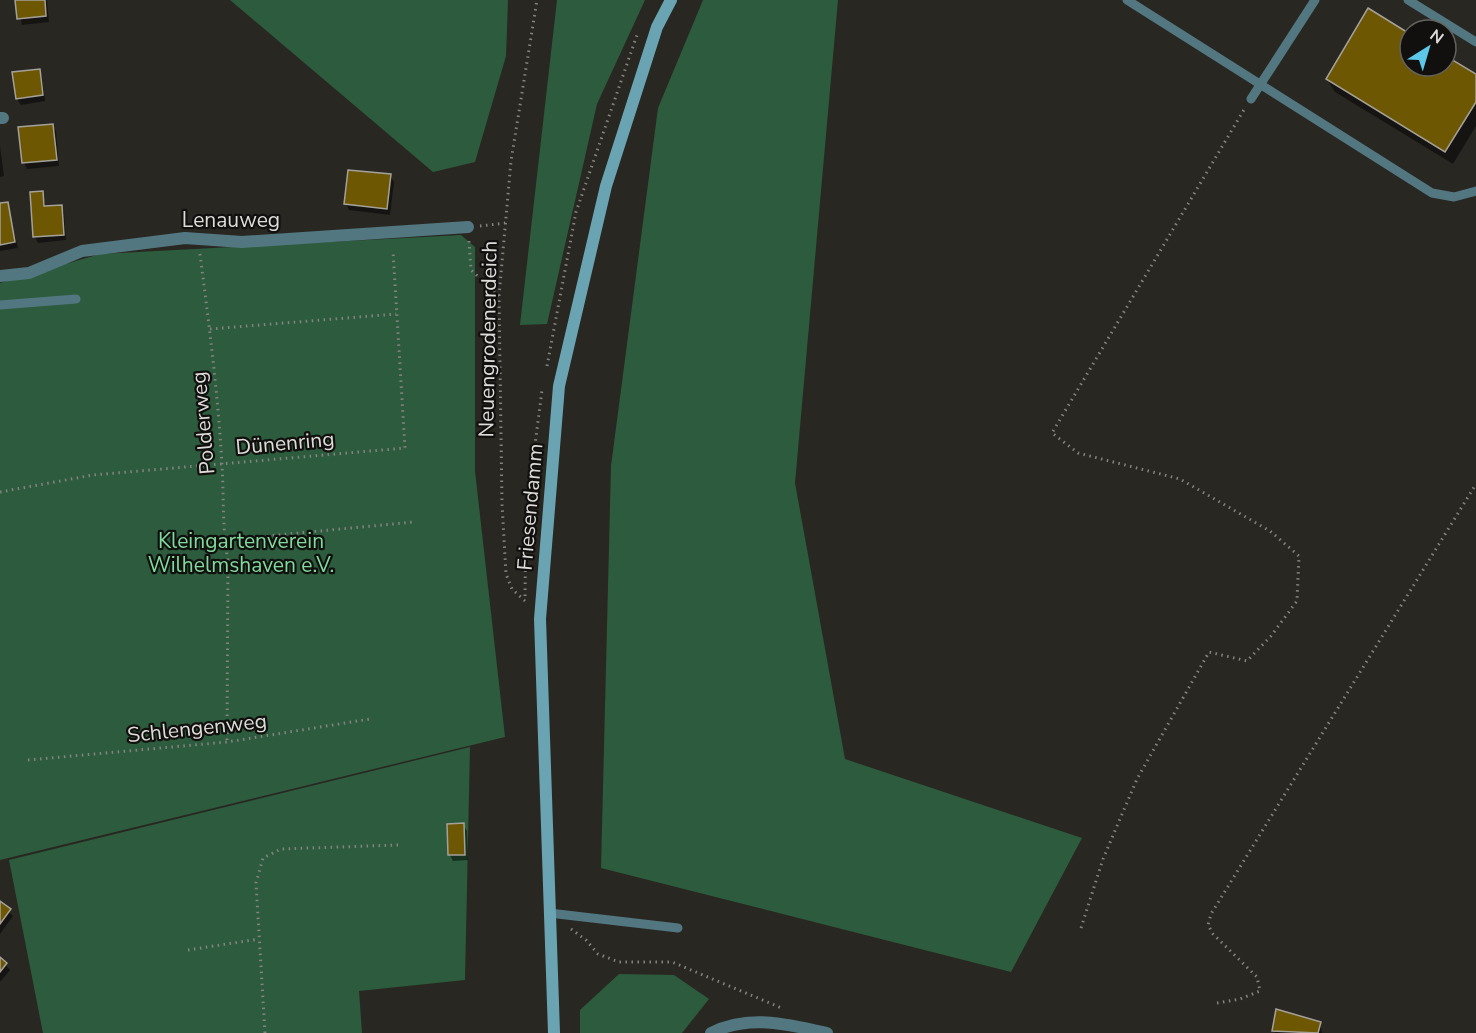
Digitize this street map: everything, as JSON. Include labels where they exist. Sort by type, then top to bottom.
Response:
[{"type":"main road","name":"Friesendamm","points":[[554,1033],[540,619],[559,386],[606,186],[657,27],[671,0]]},
{"type":"street","name":"Lenauweg","points":[[0,276],[29,273],[82,251],[185,238],[242,242],[468,227]]},
{"type":"street","points":[[711,1033],[747,1022],[767,1022],[827,1033]]},
{"type":"lane","points":[[1128,0],[1432,193],[1454,197],[1476,191]]},
{"type":"lane","points":[[1251,99],[1315,0]]},
{"type":"lane","points":[[1408,0],[1476,42]]},
{"type":"lane","points":[[0,305],[76,299]]},
{"type":"lane","points":[[549,913],[678,928]]},
{"type":"path","name":"Neuengrodenerdeich","points":[[525,601],[512,589],[506,574],[502,504],[499,296],[511,161],[537,0]]},
{"type":"path","points":[[1081,928],[1103,859],[1137,779],[1209,652],[1247,662],[1271,636],[1297,601],[1299,556],[1270,531],[1180,478],[1078,453],[1052,433],[1251,99]]},
{"type":"path","points":[[499,296],[471,270],[468,227],[506,224]]},
{"type":"path","name":"Dünenring","points":[[0,492],[93,475],[405,447],[393,251]]},
{"type":"path","name":"Polderweg","points":[[188,254],[200,253],[210,329],[222,464],[224,540],[228,561],[227,742]]},
{"type":"path","points":[[210,329],[396,314]]},
{"type":"path","points":[[1217,1003],[1239,999],[1260,991],[1257,977],[1213,934],[1208,925],[1211,914],[1476,484]]},
{"type":"path","points":[[224,540],[414,522]]},
{"type":"path","name":"Schlengenweg","points":[[28,760],[227,742],[370,719]]},
{"type":"path","points":[[265,1033],[256,883],[262,858],[281,849],[398,845]]},
{"type":"path","points":[[549,913],[586,940],[598,954],[619,962],[672,962],[790,1011]]},
{"type":"path","points":[[188,950],[259,939]]},
{"type":"green space","points":[[230,0],[508,0],[506,56],[475,162],[433,172]]},
{"type":"green space","points":[[557,0],[645,0],[597,104],[547,324],[520,325]]},
{"type":"green space","points":[[703,0],[838,0],[795,483],[845,759],[1082,838],[1011,972],[601,868],[611,466],[658,108]]},
{"type":"green space","name":"Kleingartenverein Wilhelmshaven e.V.","points":[[461,235],[475,247],[475,471],[505,737],[0,860],[0,283],[100,254]]},
{"type":"green space","points":[[470,747],[465,980],[359,991],[362,1033],[43,1033],[9,860]]},
{"type":"green space","points":[[619,974],[674,975],[709,999],[682,1033],[580,1033],[580,1010]]},
{"type":"building","points":[[15,0],[45,0],[46,16],[17,19]]},
{"type":"building","points":[[1368,8],[1398,27],[1398,78],[1458,78],[1458,63],[1476,74],[1476,102],[1445,152],[1326,79]]},
{"type":"building","points":[[40,69],[43,95],[16,99],[12,72]]},
{"type":"building","points":[[53,124],[57,160],[22,163],[18,127]]},
{"type":"building","points":[[348,170],[391,174],[387,209],[344,204]]},
{"type":"building","points":[[43,191],[44,206],[62,205],[64,235],[33,237],[30,192]]},
{"type":"building","points":[[8,202],[15,242],[0,245],[0,203]]},
{"type":"building","points":[[464,823],[465,855],[448,855],[447,824]]},
{"type":"building","points":[[0,901],[11,909],[0,924]]},
{"type":"building","points":[[0,957],[7,963],[0,972]]},
{"type":"building","points":[[1276,1009],[1321,1022],[1318,1033],[1272,1031]]}]
